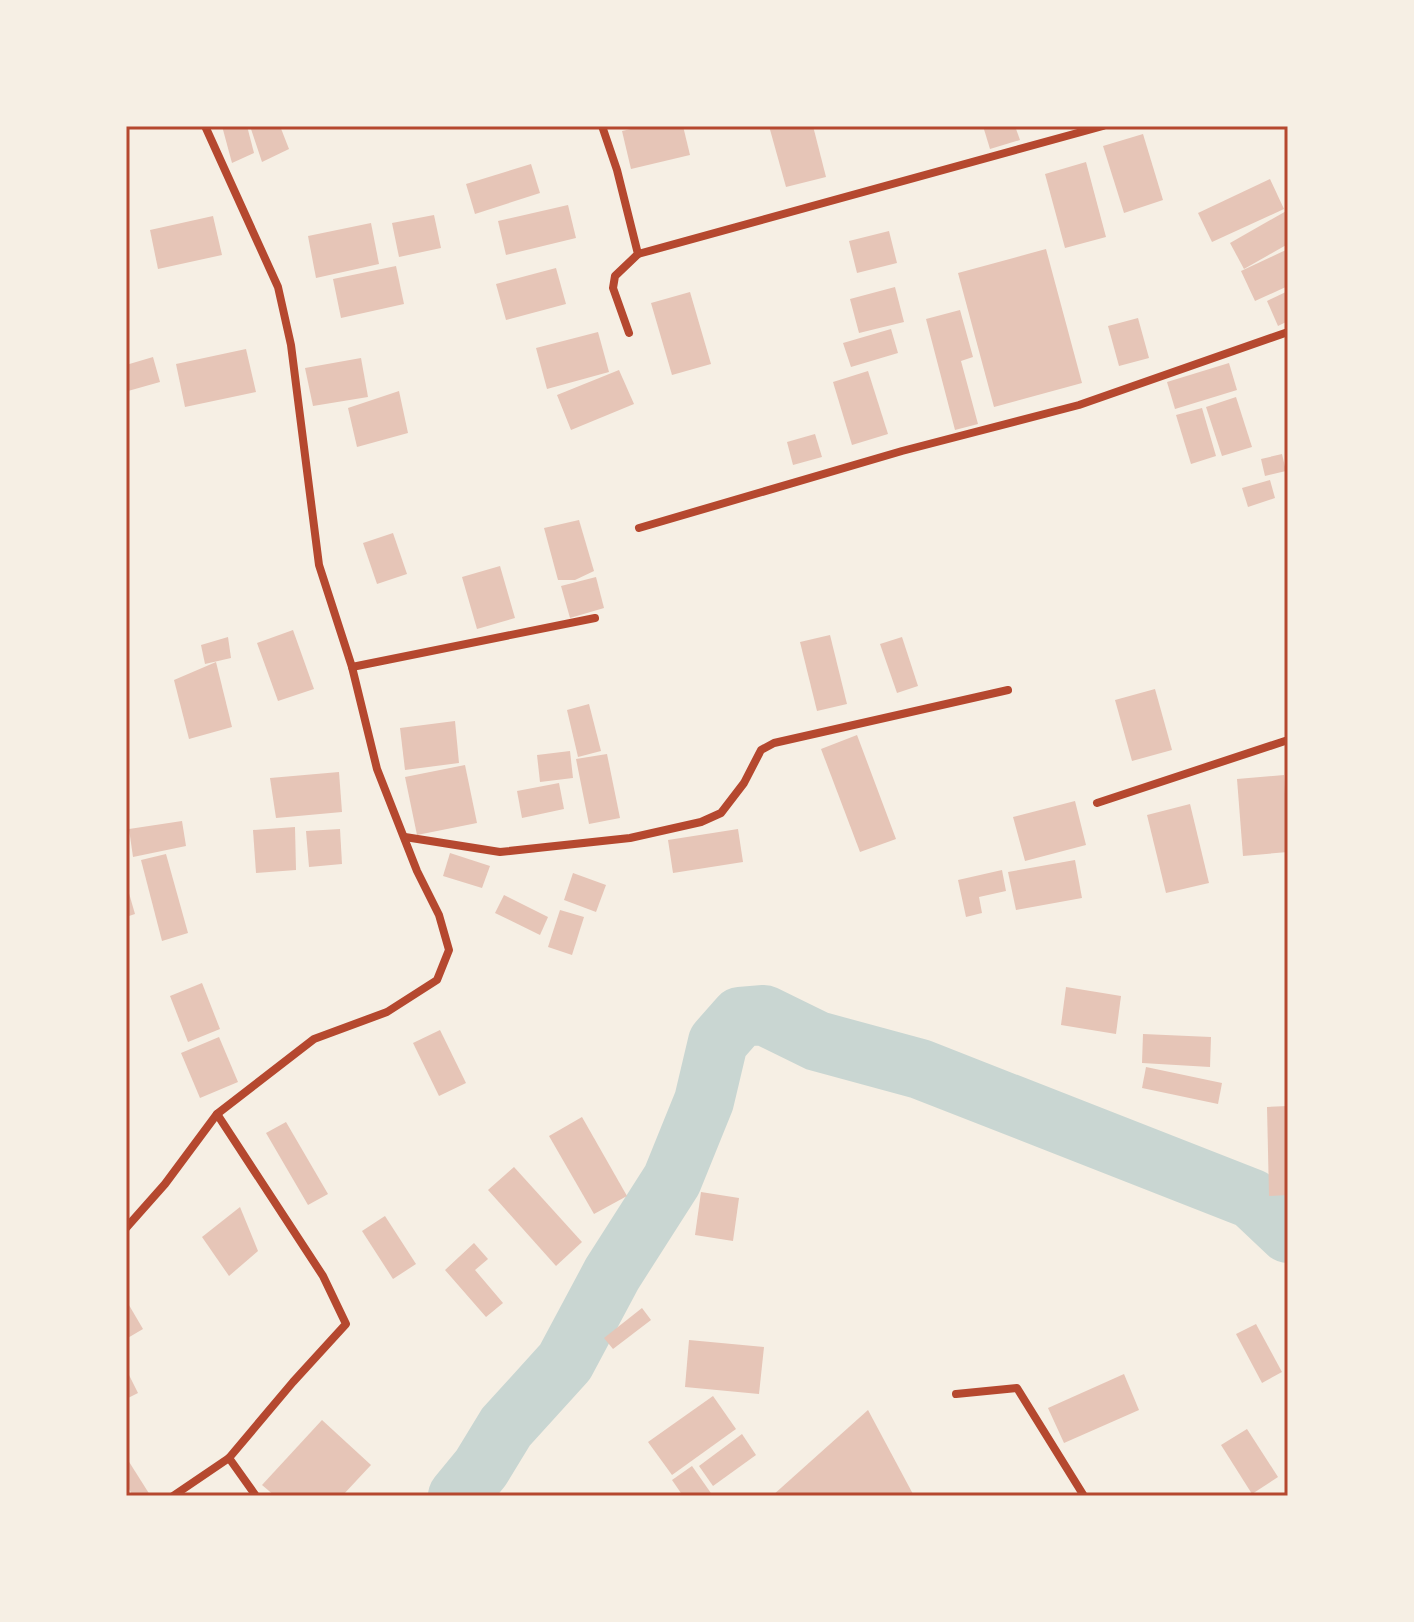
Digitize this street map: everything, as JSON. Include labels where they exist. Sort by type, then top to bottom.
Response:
[{"type":"street","points":[[126,1228],[165,1184],[217,1114],[314,1039],[387,1012],[437,980],[449,950],[439,915],[417,871],[377,769],[352,667],[319,565],[291,345],[278,287],[205,126]]},
{"type":"street","points":[[602,126],[617,170],[638,254]]},
{"type":"street","points":[[629,333],[613,288],[615,276],[638,254],[1103,126]]},
{"type":"street","points":[[639,528],[902,451],[1079,405],[1288,332]]},
{"type":"street","points":[[352,667],[595,618]]},
{"type":"street","points":[[405,837],[500,852],[630,838],[701,822],[721,813],[744,783],[761,750],[774,743],[1008,690]]},
{"type":"street","points":[[1097,803],[1288,740]]},
{"type":"street","points":[[173,1496],[229,1458],[346,1324],[323,1276],[217,1114]]},
{"type":"street","points":[[956,1394],[1017,1388],[1084,1496]]},
{"type":"street","points":[[229,1458],[256,1496]]},
{"type":"building","points":[[222,126],[247,126],[254,153],[232,163]]},
{"type":"building","points":[[250,126],[280,126],[289,149],[262,162]]},
{"type":"building","points":[[644,126],[683,126],[690,155],[631,169],[622,131]]},
{"type":"building","points":[[769,126],[813,126],[826,177],[786,187]]},
{"type":"building","points":[[983,126],[1015,126],[1020,140],[990,149]]},
{"type":"building","points":[[1143,134],[1163,200],[1124,213],[1103,146]]},
{"type":"building","points":[[1086,162],[1106,237],[1065,248],[1045,174]]},
{"type":"building","points":[[531,164],[540,193],[475,214],[466,184]]},
{"type":"building","points":[[1270,179],[1284,209],[1212,242],[1198,213]]},
{"type":"building","points":[[568,205],[576,238],[506,255],[498,221]]},
{"type":"building","points":[[1288,210],[1288,244],[1244,269],[1230,243]]},
{"type":"building","points":[[434,215],[441,248],[399,257],[392,223]]},
{"type":"building","points":[[213,216],[222,255],[158,269],[150,230]]},
{"type":"building","points":[[371,223],[379,264],[316,278],[308,236]]},
{"type":"building","points":[[889,231],[897,263],[857,273],[849,241]]},
{"type":"building","points":[[1046,249],[1082,383],[994,407],[958,273]]},
{"type":"building","points":[[1288,249],[1288,286],[1255,301],[1241,271]]},
{"type":"building","points":[[396,266],[404,304],[341,318],[333,279]]},
{"type":"building","points":[[556,268],[566,304],[506,320],[496,284]]},
{"type":"building","points":[[895,287],[904,322],[859,333],[850,299]]},
{"type":"building","points":[[1288,291],[1288,321],[1278,326],[1267,301]]},
{"type":"building","points":[[690,292],[711,364],[672,375],[651,303]]},
{"type":"building","points":[[960,310],[973,357],[961,361],[978,424],[955,430],[926,319]]},
{"type":"building","points":[[1138,318],[1149,358],[1119,366],[1108,326]]},
{"type":"building","points":[[891,329],[898,353],[851,367],[843,343]]},
{"type":"building","points":[[598,332],[609,372],[547,389],[536,348]]},
{"type":"building","points":[[246,349],[256,392],[185,407],[176,364]]},
{"type":"building","points":[[153,357],[160,382],[128,391],[126,365]]},
{"type":"building","points":[[361,358],[368,397],[313,406],[305,368]]},
{"type":"building","points":[[1229,363],[1237,390],[1175,409],[1167,382]]},
{"type":"building","points":[[619,370],[634,404],[571,430],[557,395]]},
{"type":"building","points":[[868,371],[888,434],[852,445],[833,382]]},
{"type":"building","points":[[399,391],[408,433],[357,447],[348,408]]},
{"type":"building","points":[[1236,397],[1252,447],[1222,456],[1206,407]]},
{"type":"building","points":[[1202,408],[1216,456],[1191,464],[1176,415]]},
{"type":"building","points":[[815,434],[822,457],[793,465],[787,442]]},
{"type":"building","points":[[1282,454],[1286,471],[1265,476],[1261,459]]},
{"type":"building","points":[[1270,480],[1275,498],[1248,507],[1242,488]]},
{"type":"building","points":[[579,520],[594,571],[575,580],[558,580],[544,528]]},
{"type":"building","points":[[393,533],[407,574],[377,584],[363,543]]},
{"type":"building","points":[[500,566],[515,618],[477,629],[462,577]]},
{"type":"building","points":[[596,577],[604,608],[570,618],[561,586]]},
{"type":"building","points":[[293,630],[314,689],[278,701],[257,643]]},
{"type":"building","points":[[830,635],[847,704],[817,711],[800,642]]},
{"type":"building","points":[[228,637],[231,658],[205,664],[201,645]]},
{"type":"building","points":[[902,637],[918,686],[897,693],[880,644]]},
{"type":"building","points":[[216,662],[232,727],[189,739],[174,680]]},
{"type":"building","points":[[1155,689],[1172,750],[1132,761],[1115,700]]},
{"type":"building","points":[[589,704],[601,751],[578,757],[567,710]]},
{"type":"building","points":[[455,721],[459,763],[405,770],[400,728]]},
{"type":"building","points":[[857,735],[896,839],[860,852],[821,749]]},
{"type":"building","points":[[570,751],[573,778],[540,782],[537,755]]},
{"type":"building","points":[[607,754],[620,818],[589,824],[576,759]]},
{"type":"building","points":[[465,765],[477,823],[417,835],[405,777]]},
{"type":"building","points":[[339,772],[342,812],[276,818],[270,778]]},
{"type":"building","points":[[1284,775],[1288,852],[1243,856],[1237,779]]},
{"type":"building","points":[[559,783],[564,809],[522,818],[517,791]]},
{"type":"building","points":[[1075,801],[1086,845],[1025,861],[1013,817]]},
{"type":"building","points":[[1190,804],[1209,883],[1166,893],[1147,815]]},
{"type":"building","points":[[182,821],[186,846],[133,857],[129,829]]},
{"type":"building","points":[[295,827],[296,870],[256,873],[253,830]]},
{"type":"building","points":[[340,829],[342,864],[309,867],[306,831]]},
{"type":"building","points":[[738,829],[743,862],[673,873],[668,840]]},
{"type":"building","points":[[450,853],[490,866],[482,888],[443,876]]},
{"type":"building","points":[[166,854],[188,933],[162,941],[141,860]]},
{"type":"building","points":[[1075,860],[1082,898],[1016,910],[1008,872]]},
{"type":"building","points":[[1002,870],[1006,891],[979,897],[982,913],[966,917],[958,880]]},
{"type":"building","points":[[573,873],[606,885],[596,912],[564,900]]},
{"type":"building","points":[[126,883],[135,914],[126,917]]},
{"type":"building","points":[[504,895],[548,917],[540,935],[495,913]]},
{"type":"building","points":[[560,910],[584,917],[572,955],[548,947]]},
{"type":"building","points":[[202,983],[220,1029],[188,1042],[170,996]]},
{"type":"building","points":[[1066,987],[1121,996],[1116,1034],[1061,1025]]},
{"type":"building","points":[[440,1030],[466,1083],[439,1096],[413,1043]]},
{"type":"building","points":[[1143,1034],[1211,1037],[1210,1067],[1142,1063]]},
{"type":"building","points":[[219,1037],[238,1082],[200,1098],[181,1053]]},
{"type":"building","points":[[1146,1067],[1222,1083],[1218,1104],[1142,1088]]},
{"type":"building","points":[[1288,1106],[1288,1195],[1269,1196],[1267,1107]]},
{"type":"building","points":[[582,1117],[627,1196],[594,1214],[549,1136]]},
{"type":"building","points":[[286,1122],[328,1194],[308,1205],[266,1133]]},
{"type":"building","points":[[514,1167],[582,1242],[556,1266],[488,1190]]},
{"type":"building","points":[[701,1192],[739,1198],[733,1241],[695,1235]]},
{"type":"building","points":[[240,1207],[258,1251],[229,1276],[202,1237]]},
{"type":"building","points":[[385,1216],[416,1264],[393,1279],[362,1231]]},
{"type":"building","points":[[474,1243],[488,1259],[475,1270],[503,1303],[486,1317],[445,1270]]},
{"type":"building","points":[[126,1300],[143,1329],[126,1339]]},
{"type":"building","points":[[642,1308],[651,1320],[613,1349],[604,1338]]},
{"type":"building","points":[[1256,1324],[1282,1372],[1262,1383],[1236,1334]]},
{"type":"building","points":[[689,1340],[764,1347],[759,1394],[685,1387]]},
{"type":"building","points":[[126,1369],[138,1393],[126,1399]]},
{"type":"building","points":[[1124,1374],[1139,1410],[1064,1443],[1048,1408]]},
{"type":"building","points":[[713,1396],[736,1429],[672,1475],[648,1442]]},
{"type":"building","points":[[868,1410],[914,1496],[772,1496]]},
{"type":"building","points":[[322,1420],[371,1465],[342,1496],[275,1496],[262,1485]]},
{"type":"building","points":[[1247,1429],[1278,1477],[1252,1494],[1221,1445]]},
{"type":"building","points":[[742,1434],[756,1455],[713,1486],[699,1466]]},
{"type":"building","points":[[126,1457],[149,1496],[133,1496],[126,1484]]},
{"type":"building","points":[[692,1466],[713,1496],[683,1496],[672,1480]]},
{"type":"waterway","points":[[458,1496],[481,1468],[506,1427],[565,1362],[612,1274],[672,1180],[704,1101],[718,1042],[740,1017],[764,1015],[817,1041],[920,1069],[1252,1199],[1288,1233]]}]
